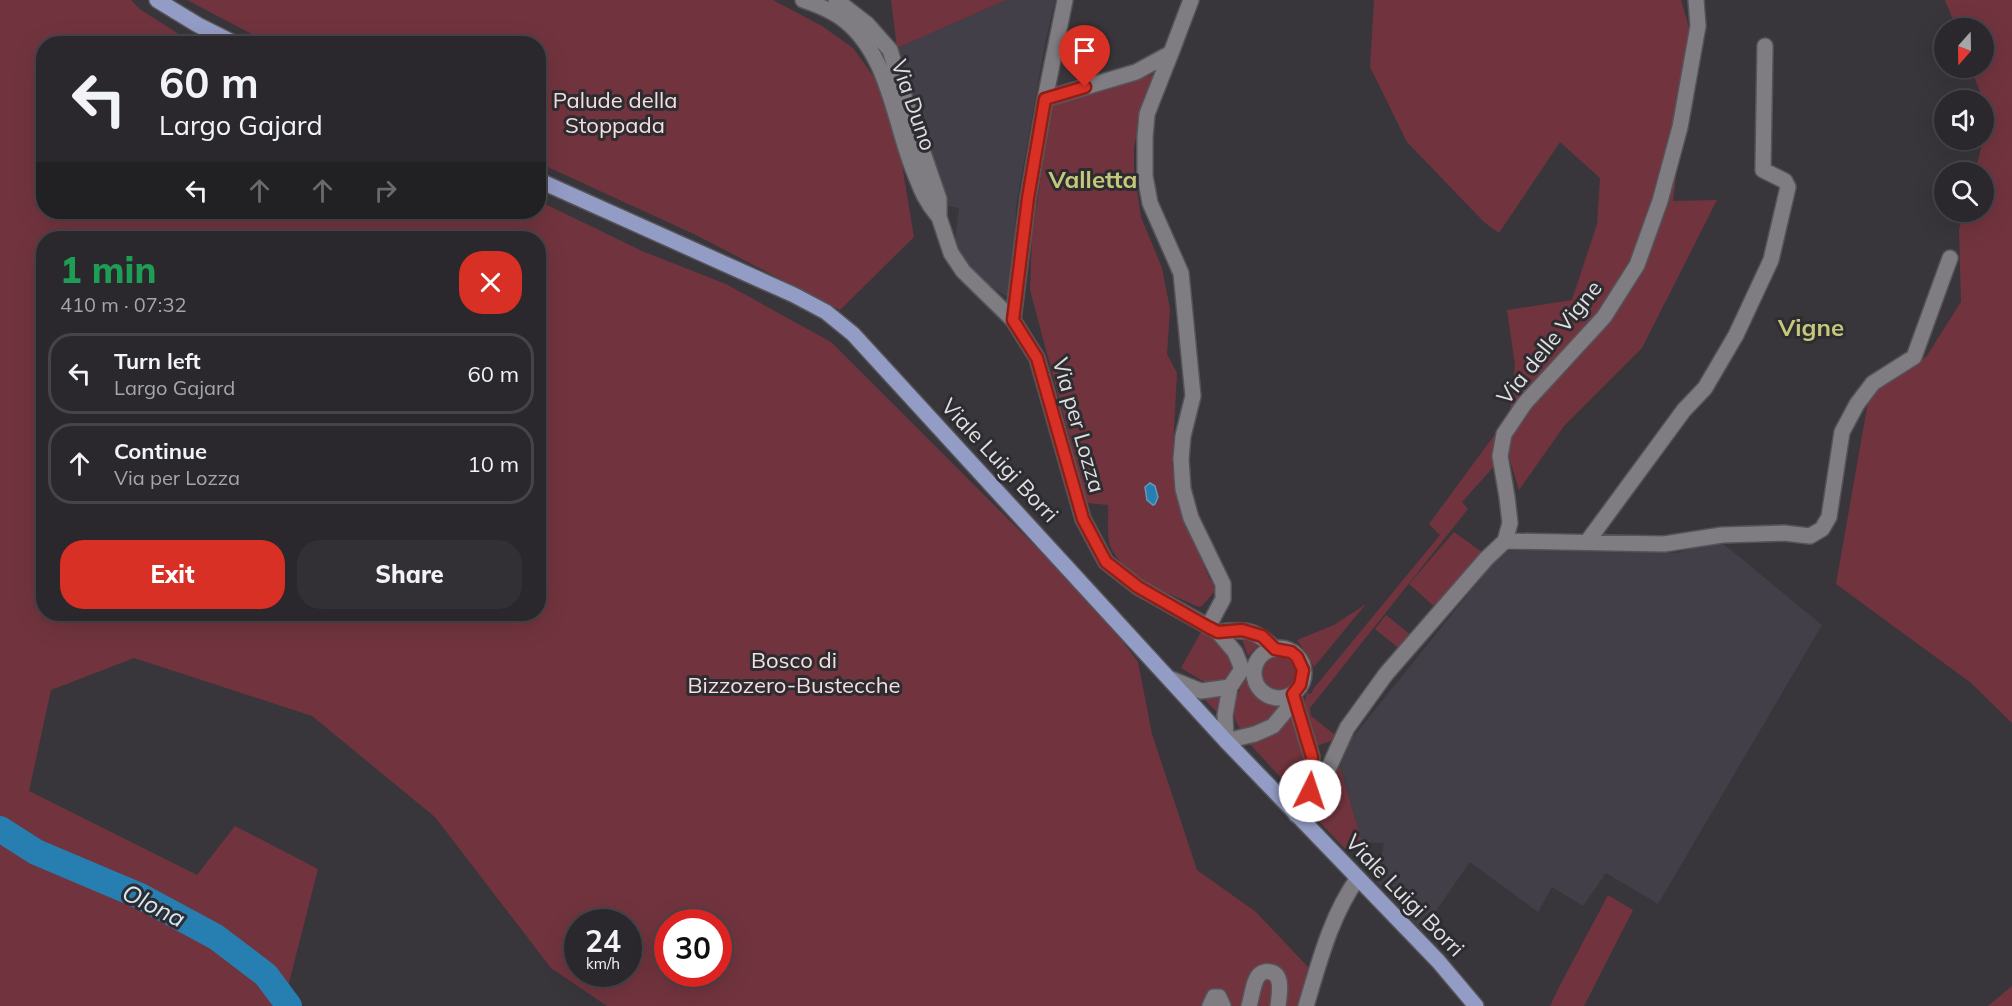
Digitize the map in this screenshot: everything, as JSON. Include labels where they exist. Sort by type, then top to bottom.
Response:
[{"type":"main road","points":[[156,0],[220,36]]},
{"type":"main road","name":"Viale Luigi Borri","points":[[546,184],[794,295],[826,312],[853,334],[1296,815],[1438,960],[1476,1006]]},
{"type":"street","name":"Via Duno","points":[[804,0],[837,15],[854,29],[872,52],[885,81],[909,158],[927,203],[939,217]]},
{"type":"street","name":"Via Duno","points":[[836,0],[867,24],[890,50],[939,199],[939,217],[951,253],[963,271],[1013,320]]},
{"type":"street","points":[[1013,320],[1028,198],[1065,0]]},
{"type":"street","points":[[1191,0],[1147,114],[1145,137],[1145,176],[1150,203],[1181,273],[1193,396],[1183,436],[1181,459],[1183,489],[1191,518],[1223,584],[1223,599],[1213,630],[1242,630],[1262,636],[1275,649]]},
{"type":"street","name":"Via delle Vigne","points":[[1505,541],[1510,523],[1508,497],[1500,456],[1504,434],[1525,404],[1604,317],[1637,265],[1660,201],[1680,127],[1698,26],[1696,0]]},
{"type":"street","points":[[1587,542],[1684,410],[1705,388],[1736,335],[1771,260],[1788,187],[1785,181],[1763,170],[1765,46]]},
{"type":"street","points":[[1045,99],[1136,72],[1171,53]]},
{"type":"street","points":[[1296,815],[1310,791],[1326,774],[1347,728],[1386,674],[1470,577],[1505,541],[1664,544],[1722,535],[1784,533],[1810,536],[1822,529],[1829,517],[1842,432],[1857,404],[1872,383],[1914,357],[1950,258]]},
{"type":"street","name":"Via per Lozza","points":[[1013,320],[1037,358],[1083,519],[1106,562],[1138,587],[1213,630],[1235,652],[1248,670]]},
{"type":"street","points":[[1171,679],[1201,691],[1230,687],[1260,656],[1275,649],[1291,652],[1301,663],[1303,678],[1300,685],[1273,726],[1255,734],[1227,741],[1225,715],[1230,687]]},
{"type":"street","points":[[1248,670],[1263,693],[1278,698],[1294,697]]},
{"type":"street","points":[[1294,697],[1312,757],[1310,791]]},
{"type":"street","points":[[1312,757],[1335,752]]},
{"type":"street","points":[[1306,1006],[1329,936],[1346,895],[1358,878]]},
{"type":"street","points":[[1249,1006],[1260,974],[1267,971],[1274,973],[1278,978],[1280,986],[1278,1006]]},
{"type":"street","points":[[1210,1006],[1215,997],[1220,997],[1223,1006]]},
{"type":"shaded area","points":[[1006,0],[1055,0],[1016,207],[1015,292],[1006,296],[974,276],[954,249],[959,208],[943,205],[897,48]]},
{"type":"shaded area","points":[[1720,541],[1822,625],[1658,904],[1606,873],[1583,906],[1552,887],[1538,912],[1470,862],[1422,931],[1377,882],[1384,843],[1362,842],[1340,767],[1349,742],[1503,551],[1618,547],[1676,553]]},
{"type":"green space","name":"Bosco di Bizzozero-Bustecche","points":[[0,0],[131,0],[141,10],[182,36],[36,36],[36,219],[546,219],[546,204],[642,251],[726,284],[831,342],[1100,611],[1138,662],[1152,734],[1197,870],[1256,912],[1309,968],[1300,1006],[607,1006],[579,987],[642,987],[642,909],[564,909],[564,977],[551,968],[435,817],[312,716],[134,658],[51,690],[29,791],[197,875],[235,826],[318,869],[283,1006],[0,1006]]},
{"type":"green space","name":"Palude della Stoppada","points":[[187,0],[773,0],[822,26],[853,48],[879,84],[902,165],[914,237],[840,310],[696,235],[546,166],[546,36],[256,36]]},
{"type":"green space","points":[[891,0],[1006,0],[897,48]]},
{"type":"green space","points":[[1374,0],[1681,0],[1693,41],[1673,201],[1717,200],[1642,348],[1564,426],[1519,490],[1509,457],[1510,411],[1515,365],[1507,310],[1572,300],[1597,224],[1600,178],[1560,142],[1499,233],[1484,222],[1407,142],[1370,67]]},
{"type":"green space","points":[[1945,0],[2012,0],[2012,723],[1971,683],[1836,584],[1869,396],[1926,357],[1961,302],[1959,230],[1961,222],[1994,222],[1994,162],[1978,162],[1980,150],[1994,150],[1994,90],[1979,90],[1975,78],[1994,78],[1994,18],[1952,18]]},
{"type":"green space","points":[[1158,73],[1140,116],[1134,148],[1134,171],[1141,217],[1162,268],[1170,309],[1167,354],[1177,373],[1172,465],[1185,519],[1209,578],[1215,585],[1214,592],[1199,607],[1150,584],[1126,568],[1109,544],[1108,505],[1087,503],[1030,290],[1032,236],[1052,103]]},
{"type":"green space","points":[[1496,433],[1497,463],[1462,502],[1468,509],[1310,708],[1311,716],[1339,738],[1314,747],[1303,706],[1307,693],[1311,694],[1440,535],[1429,524]]},
{"type":"green space","points":[[1454,532],[1482,552],[1436,608],[1409,584]]},
{"type":"green space","points":[[1366,604],[1314,667],[1297,640],[1334,625]]},
{"type":"green space","points":[[1386,615],[1412,636],[1401,650],[1375,629]]},
{"type":"green space","points":[[1201,632],[1223,645],[1235,668],[1223,682],[1217,684],[1204,681],[1181,668]]},
{"type":"green space","points":[[1242,640],[1261,642],[1248,656]]},
{"type":"green space","points":[[1278,654],[1291,660],[1297,673],[1291,686],[1278,692],[1265,686],[1259,673],[1265,660]]},
{"type":"green space","points":[[1248,675],[1262,696],[1286,702],[1272,718],[1261,725],[1240,728],[1234,716],[1235,703]]},
{"type":"green space","points":[[1226,692],[1221,716],[1199,694]]},
{"type":"green space","points":[[1290,716],[1298,734],[1305,767],[1301,786],[1295,793],[1247,741]]},
{"type":"green space","points":[[1340,767],[1362,842],[1345,849],[1314,816],[1314,808],[1321,789]]},
{"type":"green space","points":[[1608,895],[1633,910],[1584,1006],[1550,1006],[1564,978]]},
{"type":"green space","points":[[2012,986],[2012,1006],[1988,1006]]},
{"type":"water","points":[[1150,483],[1155,486],[1158,497],[1153,505],[1147,500],[1145,487]]},
{"type":"waterway","name":"Olona","points":[[0,829],[36,852],[140,896],[216,937],[266,975],[289,1006]]},
{"type":"district","name":"Valletta","points":[[1093,179]]},
{"type":"district","name":"Vigne","points":[[1811,327]]},
{"type":"route","points":[[1085,87],[1045,99],[1028,198],[1013,320],[1037,358],[1083,519],[1106,562],[1138,587],[1208,627],[1218,632],[1242,630],[1262,636],[1275,649],[1280,648],[1291,652],[1301,663],[1303,678],[1293,694],[1312,757],[1310,791]]}]
